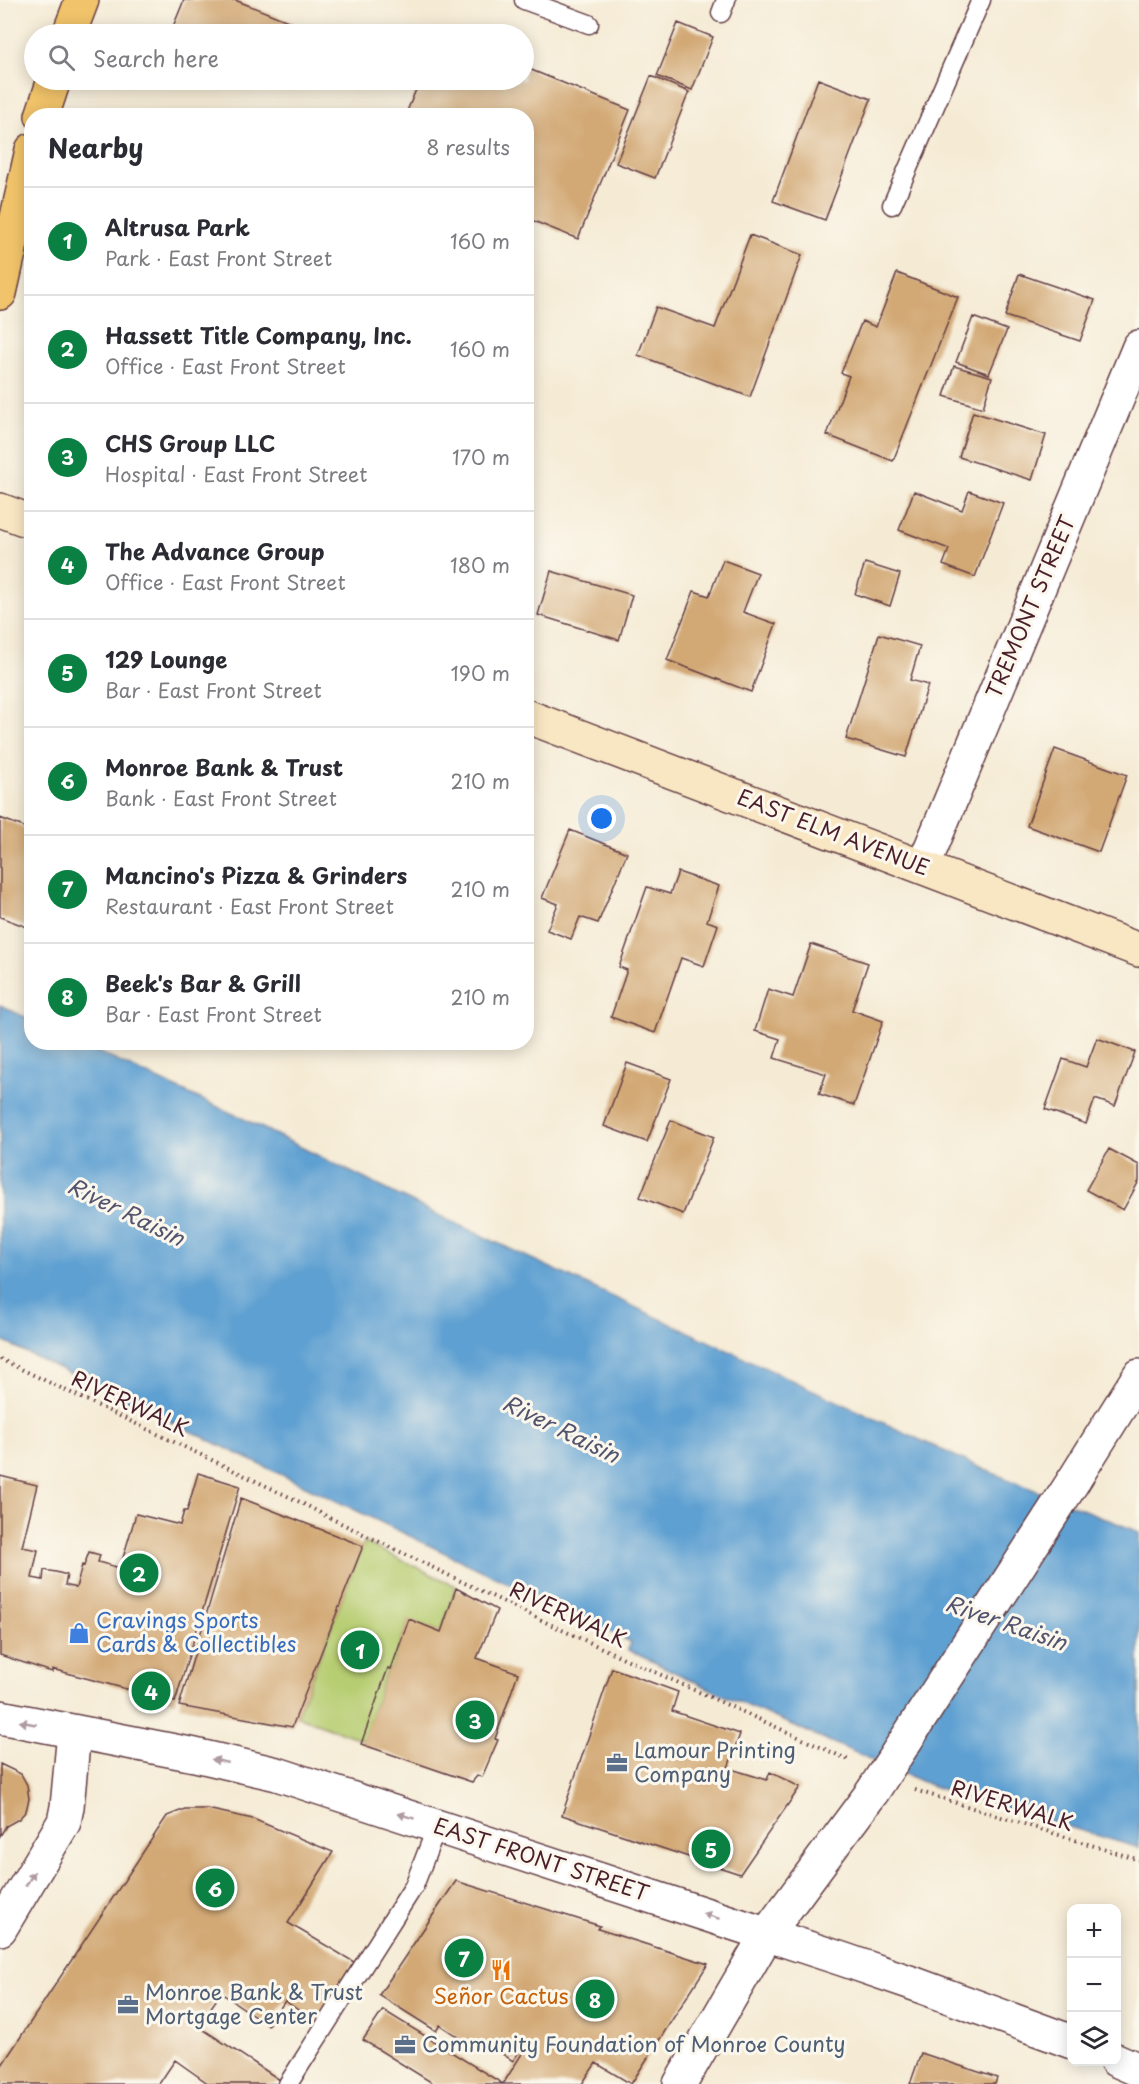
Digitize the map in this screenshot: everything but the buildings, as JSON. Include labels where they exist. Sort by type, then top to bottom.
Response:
[{"type":"main road","points":[[73,24],[82,0]]},
{"type":"main road","points":[[45,108],[51,90]]},
{"type":"main road","points":[[0,293],[24,186]]},
{"type":"main road","points":[[0,510],[24,519]]},
{"type":"main road","name":"EAST ELM AVENUE","points":[[534,719],[1139,950]]},
{"type":"street","name":"TREMONT STREET","points":[[923,867],[1139,347]]},
{"type":"street","points":[[680,2084],[767,1934],[866,1778],[1074,1479],[1139,1376]]},
{"type":"street","name":"EAST FRONT STREET","points":[[0,1717],[255,1768],[767,1934],[912,1983],[1067,2041]]},
{"type":"street","points":[[0,1929],[63,1822],[67,1807],[74,1732]]},
{"type":"street","points":[[1121,2062],[1139,2070]]},
{"type":"lane","points":[[524,0],[589,24]]},
{"type":"lane","points":[[892,205],[981,0]]},
{"type":"lane","points":[[288,2084],[414,1886],[437,1826]]},
{"type":"path","name":"RIVERWALK","points":[[0,1359],[302,1503],[866,1778]]},
{"type":"path","name":"RIVERWALK","points":[[913,1790],[1139,1860]]},
{"type":"green space","points":[[364,1542],[456,1586],[441,1632],[409,1620],[391,1669],[387,1669],[363,1740],[297,1716]]},
{"type":"water","name":"River Raisin","points":[[0,1005],[24,1017],[24,1050],[93,1050],[242,1118],[448,1220],[985,1470],[1139,1532],[1139,1848],[932,1786],[723,1695],[628,1650],[631,1642],[0,1340]]},
{"type":"place","name":"Hassett Title Company, Inc.","points":[[139,1573]]},
{"type":"place","name":"Cravings Sports Cards & Collectibles","points":[[79,1633]]},
{"type":"place","name":"Altrusa Park","points":[[360,1650]]},
{"type":"place","name":"The Advance Group","points":[[151,1691]]},
{"type":"place","name":"CHS Group LLC","points":[[475,1720]]},
{"type":"place","name":"Lamour Printing Company","points":[[617,1763]]},
{"type":"place","name":"129 Lounge","points":[[711,1849]]},
{"type":"place","name":"Monroe Bank & Trust","points":[[215,1888]]},
{"type":"place","name":"Mancino's Pizza & Grinders","points":[[464,1958]]},
{"type":"place","name":"Señor Cactus","points":[[501,1970]]},
{"type":"place","name":"Beek's Bar & Grill","points":[[595,1999]]},
{"type":"place","name":"Monroe Bank & Trust Mortgage Center","points":[[128,2005]]},
{"type":"place","name":"Community Foundation of Monroe County","points":[[405,2045]]}]
